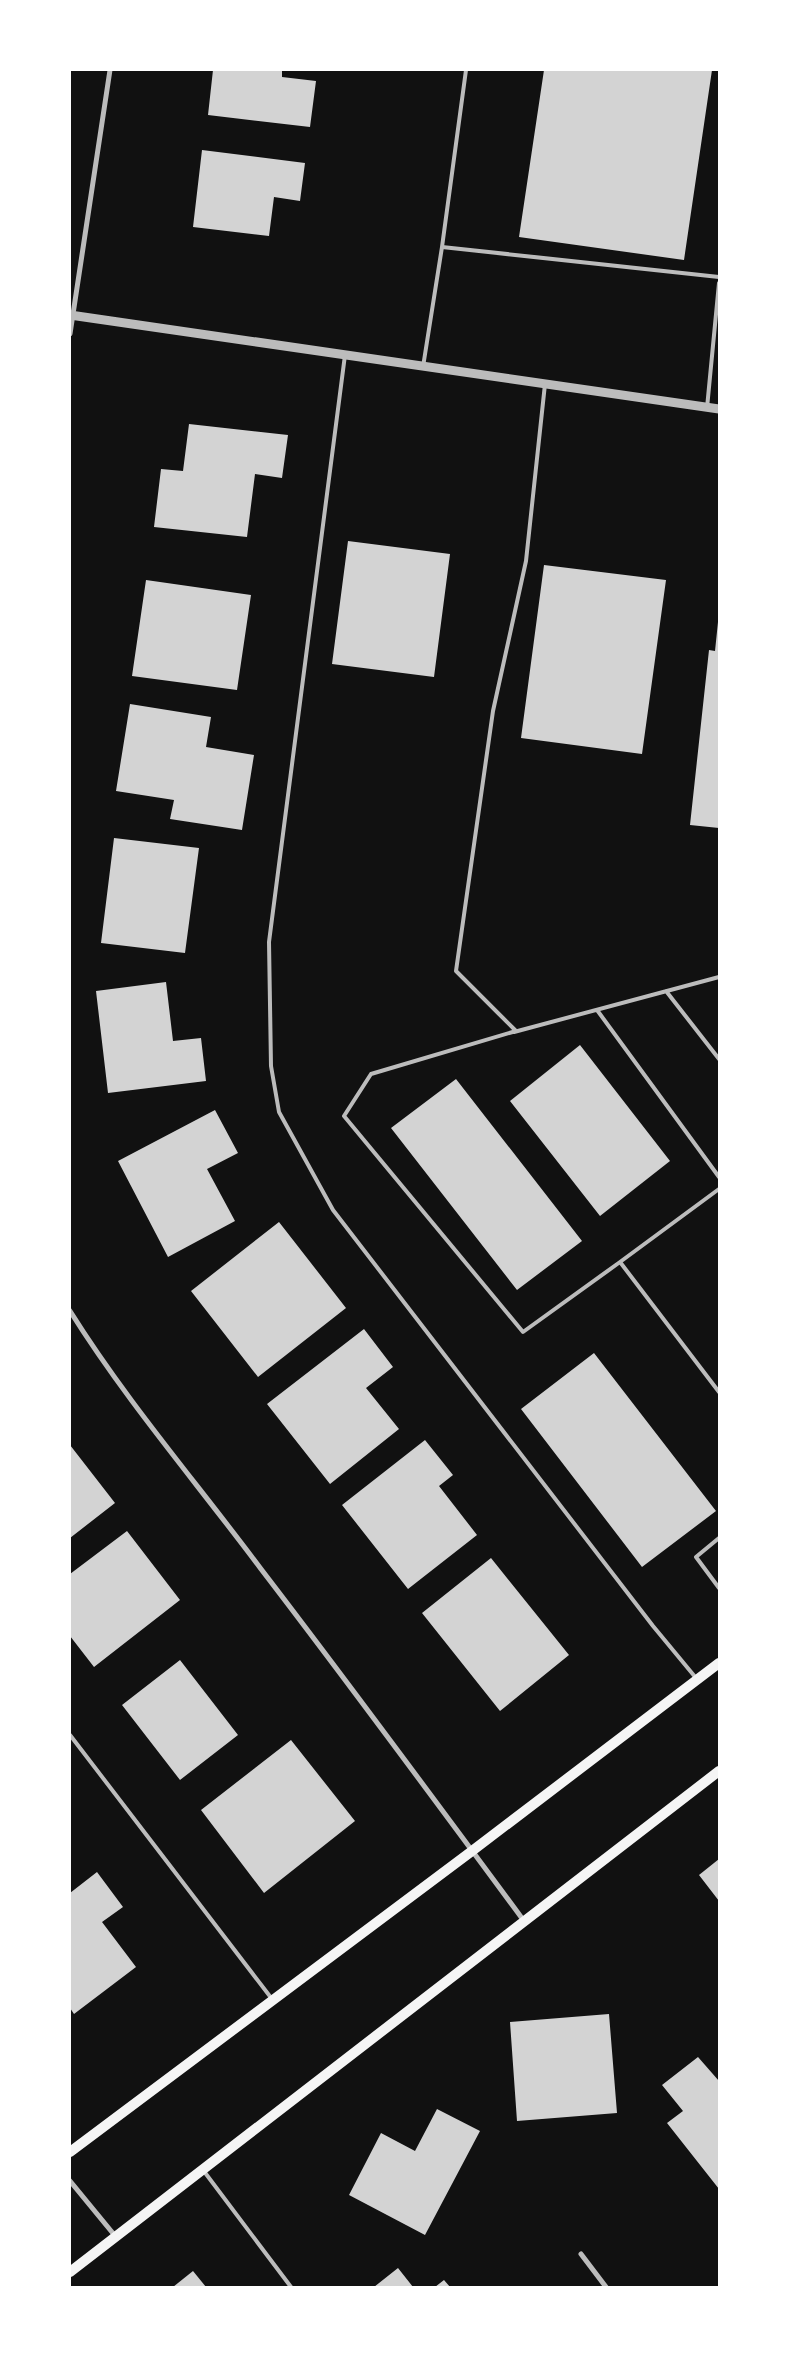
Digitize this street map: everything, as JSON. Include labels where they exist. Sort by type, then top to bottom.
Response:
[{"type":"main road","points":[[70,2152],[719,1664]]},
{"type":"main road","points":[[70,2272],[719,1771]]},
{"type":"street","points":[[70,334],[71,315],[110,70]]},
{"type":"street","points":[[71,315],[719,410]]},
{"type":"street","points":[[70,1311],[91,1345],[159,1438],[261,1568],[524,1922]]},
{"type":"street","points":[[70,2182],[116,2237]]},
{"type":"street","points":[[581,2254],[606,2287]]},
{"type":"lane","points":[[423,367],[442,247],[466,70]]},
{"type":"lane","points":[[442,247],[719,277]]},
{"type":"lane","points":[[707,408],[719,283]]},
{"type":"lane","points":[[345,355],[269,942],[271,1066],[279,1112],[333,1210],[652,1626],[697,1680]]},
{"type":"lane","points":[[507,1034],[516,1031],[456,970],[493,711],[526,561],[545,384]]},
{"type":"lane","points":[[719,977],[507,1034],[371,1074],[344,1116],[523,1332],[719,1190]]},
{"type":"lane","points":[[666,991],[719,1060]]},
{"type":"lane","points":[[597,1010],[719,1177]]},
{"type":"lane","points":[[620,1262],[719,1392]]},
{"type":"lane","points":[[719,1538],[696,1557],[719,1588]]},
{"type":"lane","points":[[70,1735],[273,2000]]},
{"type":"lane","points":[[203,2170],[291,2287]]},
{"type":"building","points":[[213,70],[282,70],[282,77],[316,81],[310,127],[208,115]]},
{"type":"building","points":[[544,70],[712,70],[684,260],[519,237]]},
{"type":"building","points":[[202,150],[305,163],[300,201],[274,197],[269,236],[193,227]]},
{"type":"building","points":[[189,424],[288,435],[282,478],[255,474],[247,537],[154,527],[161,469],[183,471]]},
{"type":"building","points":[[348,541],[450,554],[434,677],[332,664]]},
{"type":"building","points":[[544,565],[666,580],[642,754],[521,738]]},
{"type":"building","points":[[146,580],[251,595],[237,690],[132,676]]},
{"type":"building","points":[[718,622],[719,828],[690,825],[709,650],[715,651]]},
{"type":"building","points":[[130,704],[211,717],[206,747],[254,755],[242,830],[170,819],[174,800],[116,791]]},
{"type":"building","points":[[114,838],[199,848],[185,953],[101,943]]},
{"type":"building","points":[[166,982],[173,1041],[201,1038],[206,1081],[108,1093],[96,991]]},
{"type":"building","points":[[580,1045],[670,1161],[600,1216],[510,1101]]},
{"type":"building","points":[[456,1079],[582,1241],[517,1290],[391,1128]]},
{"type":"building","points":[[215,1110],[238,1153],[207,1169],[235,1221],[168,1257],[118,1161]]},
{"type":"building","points":[[279,1222],[346,1308],[258,1377],[191,1291]]},
{"type":"building","points":[[364,1329],[393,1367],[366,1388],[399,1429],[330,1484],[267,1404]]},
{"type":"building","points":[[594,1353],[716,1511],[642,1567],[521,1409]]},
{"type":"building","points":[[425,1440],[453,1475],[439,1486],[477,1535],[408,1589],[342,1505]]},
{"type":"building","points":[[70,1445],[115,1503],[70,1538]]},
{"type":"building","points":[[127,1531],[180,1600],[94,1667],[70,1636],[70,1574]]},
{"type":"building","points":[[491,1558],[569,1655],[500,1711],[422,1613]]},
{"type":"building","points":[[180,1660],[238,1735],[180,1780],[122,1705]]},
{"type":"building","points":[[291,1740],[355,1821],[264,1893],[201,1810]]},
{"type":"building","points":[[719,1859],[719,1901],[699,1875]]},
{"type":"building","points":[[97,1872],[123,1907],[102,1922],[136,1967],[74,2014],[70,2008],[70,1893]]},
{"type":"building","points":[[609,2014],[617,2113],[517,2121],[510,2022]]},
{"type":"building","points":[[698,2057],[719,2081],[719,2189],[667,2123],[683,2111],[662,2085]]},
{"type":"building","points":[[437,2109],[480,2131],[425,2235],[349,2195],[381,2133],[415,2151]]},
{"type":"building","points":[[398,2268],[413,2287],[374,2287]]},
{"type":"building","points":[[193,2271],[206,2287],[173,2287]]},
{"type":"building","points":[[444,2280],[450,2287],[435,2287]]}]
